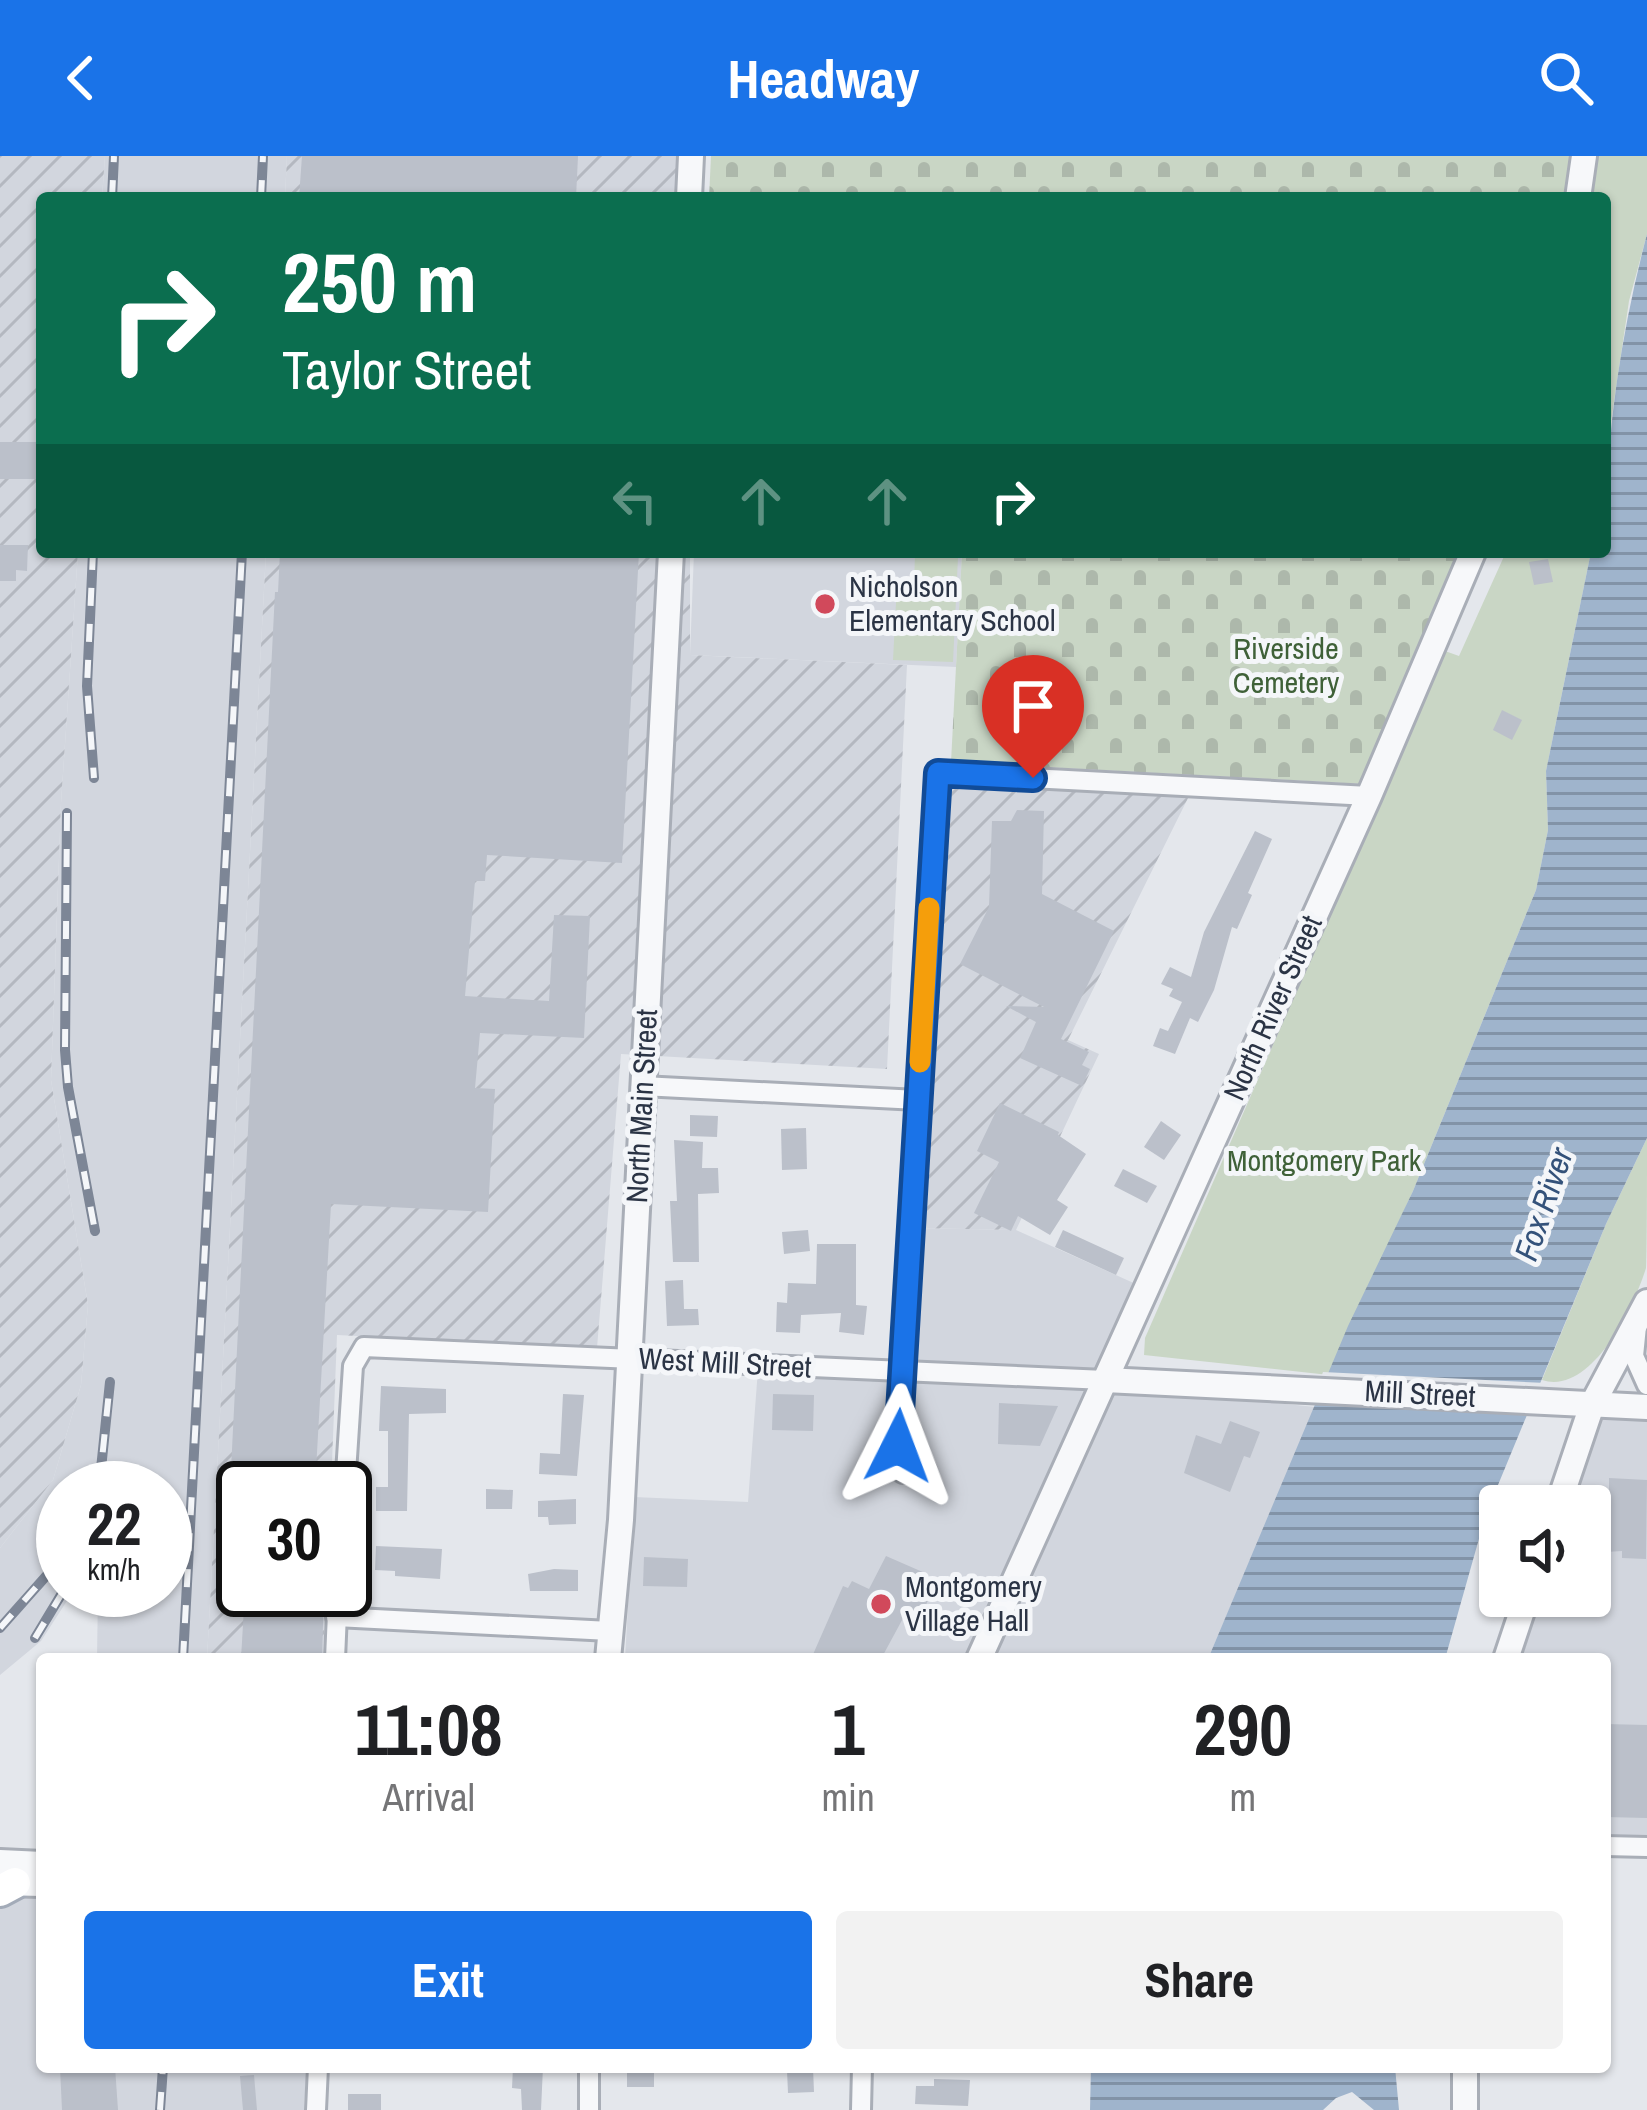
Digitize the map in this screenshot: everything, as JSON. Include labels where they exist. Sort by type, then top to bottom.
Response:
[{"type":"street","points":[[689,192],[692,156]]},
{"type":"street","points":[[1579,192],[1584,156]]},
{"type":"street","name":"North Main Street","points":[[608,1653],[621,1520],[670,558]]},
{"type":"street","name":"North River Street","points":[[983,1653],[1369,796],[1470,558]]},
{"type":"street","points":[[903,1473],[898,1446],[901,1371],[938,773],[1369,796]]},
{"type":"street","points":[[642,1086],[918,1100]]},
{"type":"street","points":[[1642,1311],[1634,1356],[1647,1384]]},
{"type":"street","points":[[1565,1485],[1592,1405],[1642,1311]]},
{"type":"street","name":"West Mill Street","points":[[347,1461],[352,1366],[364,1346],[1301,1388]]},
{"type":"street","name":"Mill Street","points":[[1301,1388],[1647,1407]]},
{"type":"street","points":[[335,1653],[336,1617],[610,1630]]},
{"type":"street","points":[[1508,1653],[1520,1617]]},
{"type":"street","points":[[1611,1846],[1647,1847]]},
{"type":"street","points":[[316,2110],[318,2073]]},
{"type":"street","points":[[589,2110],[590,2073]]},
{"type":"street","points":[[861,2110],[862,2073]]},
{"type":"street","points":[[1465,2073],[1465,2110]]},
{"type":"shaded area","points":[[0,156],[105,156],[102,192],[36,192],[36,558],[78,558],[61,803],[51,1080],[88,1305],[81,1385],[59,1461],[36,1461],[36,1502],[0,1548]]},
{"type":"shaded area","points":[[105,156],[287,156],[285,192],[102,192]]},
{"type":"shaded area","points":[[287,156],[690,156],[690,192],[285,192]]},
{"type":"shaded area","points":[[78,558],[266,558],[207,1653],[97,1653],[98,1617],[192,1617],[192,1461],[59,1461],[81,1385],[88,1305],[51,1080],[61,803]]},
{"type":"shaded area","points":[[266,558],[690,558],[690,655],[907,665],[887,1069],[621,1054],[597,1348],[337,1335],[332,1461],[218,1461]]},
{"type":"shaded area","name":"Nicholson Elementary School","points":[[694,558],[962,558],[956,667],[690,655]]},
{"type":"shaded area","points":[[944,779],[1191,792],[1068,1040],[1099,1054],[1016,1230],[915,1228]]},
{"type":"shaded area","points":[[915,1228],[1016,1230],[1138,1285],[1101,1377],[908,1368]]},
{"type":"shaded area","points":[[758,1369],[1097,1384],[967,1653],[625,1653],[634,1497],[748,1502]]},
{"type":"shaded area","points":[[1109,1387],[1316,1407],[1211,1653],[995,1653]]},
{"type":"shaded area","points":[[1597,1415],[1647,1420],[1647,1840],[1611,1839],[1611,1653],[1515,1653],[1528,1617],[1611,1617],[1611,1485],[1573,1485]]},
{"type":"shaded area","points":[[216,1490],[216,1617],[325,1617],[323,1653],[207,1653]]},
{"type":"shaded area","points":[[36,1502],[36,1617],[57,1617],[41,1641],[0,1675],[0,1548]]},
{"type":"shaded area","points":[[36,1895],[36,2073],[307,2073],[304,2110],[0,2110],[0,1899]]},
{"type":"green space","points":[[711,156],[1572,156],[1568,192],[709,192]]},
{"type":"green space","points":[[1597,156],[1647,156],[1647,234],[1629,301],[1611,422],[1611,192],[1589,192]]},
{"type":"green space","points":[[915,558],[958,558],[953,662],[893,660],[897,584],[914,584]]},
{"type":"green space","name":"Riverside Cemetery","points":[[962,558],[1456,558],[1362,784],[951,762]]},
{"type":"green space","name":"Montgomery Park","points":[[1503,558],[1590,558],[1546,771],[1548,830],[1536,890],[1413,1191],[1329,1375],[1144,1355],[1145,1338],[1445,651],[1459,656]]},
{"type":"green space","points":[[1647,1138],[1646,1268],[1640,1285],[1621,1325],[1593,1362],[1560,1381],[1542,1380],[1606,1224]]},
{"type":"water","name":"Fox River","points":[[1647,234],[1647,1138],[1606,1224],[1498,1485],[1479,1485],[1479,1539],[1447,1653],[1211,1653],[1348,1326],[1413,1191],[1536,890],[1548,830],[1546,771],[1590,558],[1611,558],[1616,392]]},
{"type":"water","points":[[1091,2073],[1396,2073],[1399,2110],[1374,2110],[1352,2092],[1323,2110],[1090,2110]]},
{"type":"pier","points":[[1323,1372],[1546,1383],[1533,1414],[1311,1403]]},
{"type":"building","points":[[302,156],[578,156],[576,192],[299,192]]},
{"type":"building","points":[[0,442],[36,442],[36,479],[0,479]]},
{"type":"building","points":[[0,545],[28,545],[27,571],[16,570],[16,581],[0,581]]},
{"type":"building","points":[[280,558],[639,558],[622,863],[487,855],[485,881],[475,881],[465,996],[549,1001],[554,915],[590,916],[584,1038],[480,1033],[475,1088],[495,1089],[488,1212],[331,1204],[317,1461],[231,1461]]},
{"type":"building","points":[[1548,559],[1553,582],[1534,585],[1529,562]]},
{"type":"building","points":[[1502,710],[1522,720],[1512,740],[1493,730]]},
{"type":"building","points":[[1017,810],[1044,811],[1042,894],[1114,931],[1061,1039],[1089,1052],[1082,1065],[1090,1069],[1082,1086],[1020,1058],[1036,1022],[1006,1006],[1044,1007],[960,964],[989,907],[992,821],[1011,821]]},
{"type":"building","points":[[1255,831],[1272,839],[1237,929],[1232,927],[1214,990],[1198,1022],[1190,1018],[1175,1054],[1153,1046],[1160,1028],[1168,1031],[1182,1002],[1169,996],[1173,989],[1161,984],[1170,967],[1191,977],[1204,932]]},
{"type":"building","points":[[1000,1103],[1059,1132],[1086,1154],[1057,1200],[1068,1207],[1050,1235],[1018,1216],[1011,1231],[974,1213],[999,1162],[977,1151]]},
{"type":"building","points":[[690,1115],[718,1116],[717,1137],[690,1136]]},
{"type":"building","points":[[1161,1121],[1181,1135],[1164,1160],[1144,1147]]},
{"type":"building","points":[[806,1128],[807,1169],[782,1170],[781,1129]]},
{"type":"building","points":[[674,1140],[703,1142],[702,1168],[718,1168],[719,1193],[698,1194],[699,1262],[673,1262]]},
{"type":"building","points":[[1123,1169],[1157,1186],[1147,1203],[1114,1186]]},
{"type":"building","points":[[808,1230],[810,1251],[784,1254],[782,1232]]},
{"type":"building","points":[[1063,1230],[1124,1258],[1116,1275],[1055,1247]]},
{"type":"building","points":[[817,1244],[856,1244],[856,1305],[867,1306],[864,1335],[839,1332],[841,1313],[801,1315],[800,1333],[776,1332],[777,1302],[787,1303],[788,1283],[816,1284]]},
{"type":"building","points":[[683,1280],[684,1309],[698,1309],[699,1325],[667,1326],[665,1281]]},
{"type":"building","points":[[381,1386],[446,1389],[446,1413],[409,1414],[407,1511],[376,1511],[376,1487],[388,1487],[388,1431],[379,1431]]},
{"type":"building","points":[[563,1394],[584,1395],[577,1476],[539,1474],[540,1453],[560,1454]]},
{"type":"building","points":[[773,1394],[814,1395],[813,1431],[772,1430]]},
{"type":"building","points":[[999,1403],[1058,1406],[1040,1446],[998,1444]]},
{"type":"building","points":[[1230,1421],[1260,1432],[1230,1492],[1184,1473],[1196,1435],[1221,1444]]},
{"type":"building","points":[[1609,1478],[1647,1480],[1646,1559],[1622,1558],[1622,1551],[1611,1552]]},
{"type":"building","points":[[486,1489],[513,1490],[512,1509],[486,1509]]},
{"type":"building","points":[[576,1499],[576,1524],[549,1525],[548,1517],[538,1517],[538,1501]]},
{"type":"building","points":[[376,1546],[442,1549],[440,1579],[375,1570]]},
{"type":"building","name":"Montgomery Village Hall","points":[[886,1556],[925,1573],[920,1584],[932,1590],[922,1615],[908,1609],[884,1653],[814,1653],[843,1586],[848,1588],[852,1581],[869,1589]]},
{"type":"building","points":[[644,1557],[688,1559],[687,1587],[643,1586]]},
{"type":"building","points":[[578,1570],[578,1591],[530,1591],[528,1574]]},
{"type":"building","points":[[243,1617],[323,1617],[322,1653],[241,1653]]},
{"type":"building","points":[[1611,1724],[1647,1725],[1647,1818],[1611,1817]]},
{"type":"building","points":[[60,2073],[115,2073],[118,2110],[62,2110]]},
{"type":"building","points":[[513,2073],[543,2073],[541,2110],[522,2110],[521,2089],[512,2088]]},
{"type":"building","points":[[627,2073],[654,2073],[654,2087],[627,2087]]},
{"type":"building","points":[[787,2073],[813,2073],[814,2092],[788,2093]]},
{"type":"building","points":[[254,2075],[257,2110],[243,2110],[240,2076]]},
{"type":"building","points":[[934,2079],[970,2080],[968,2106],[915,2104],[916,2086],[934,2086]]},
{"type":"building","points":[[348,2094],[381,2094],[381,2110],[348,2110]]},
{"type":"railway","points":[[112,192],[114,156]]},
{"type":"railway","points":[[261,192],[263,156]]},
{"type":"railway","points":[[93,558],[87,686],[94,778]]},
{"type":"railway","points":[[183,1653],[242,558]]},
{"type":"railway","points":[[67,813],[65,1050],[95,1231]]},
{"type":"railway","points":[[102,1461],[110,1382]]},
{"type":"railway","points":[[0,1628],[36,1587]]},
{"type":"railway","points":[[35,1638],[48,1617]]},
{"type":"railway","points":[[160,2110],[163,2073]]},
{"type":"slow traffic","points":[[920,1062],[929,908]]},
{"type":"place","name":"Nicholson Elementary School","points":[[825,604]]},
{"type":"place","name":"Montgomery Village Hall","points":[[881,1604]]},
{"type":"route","points":[[898,1446],[938,773],[1033,778]]}]
